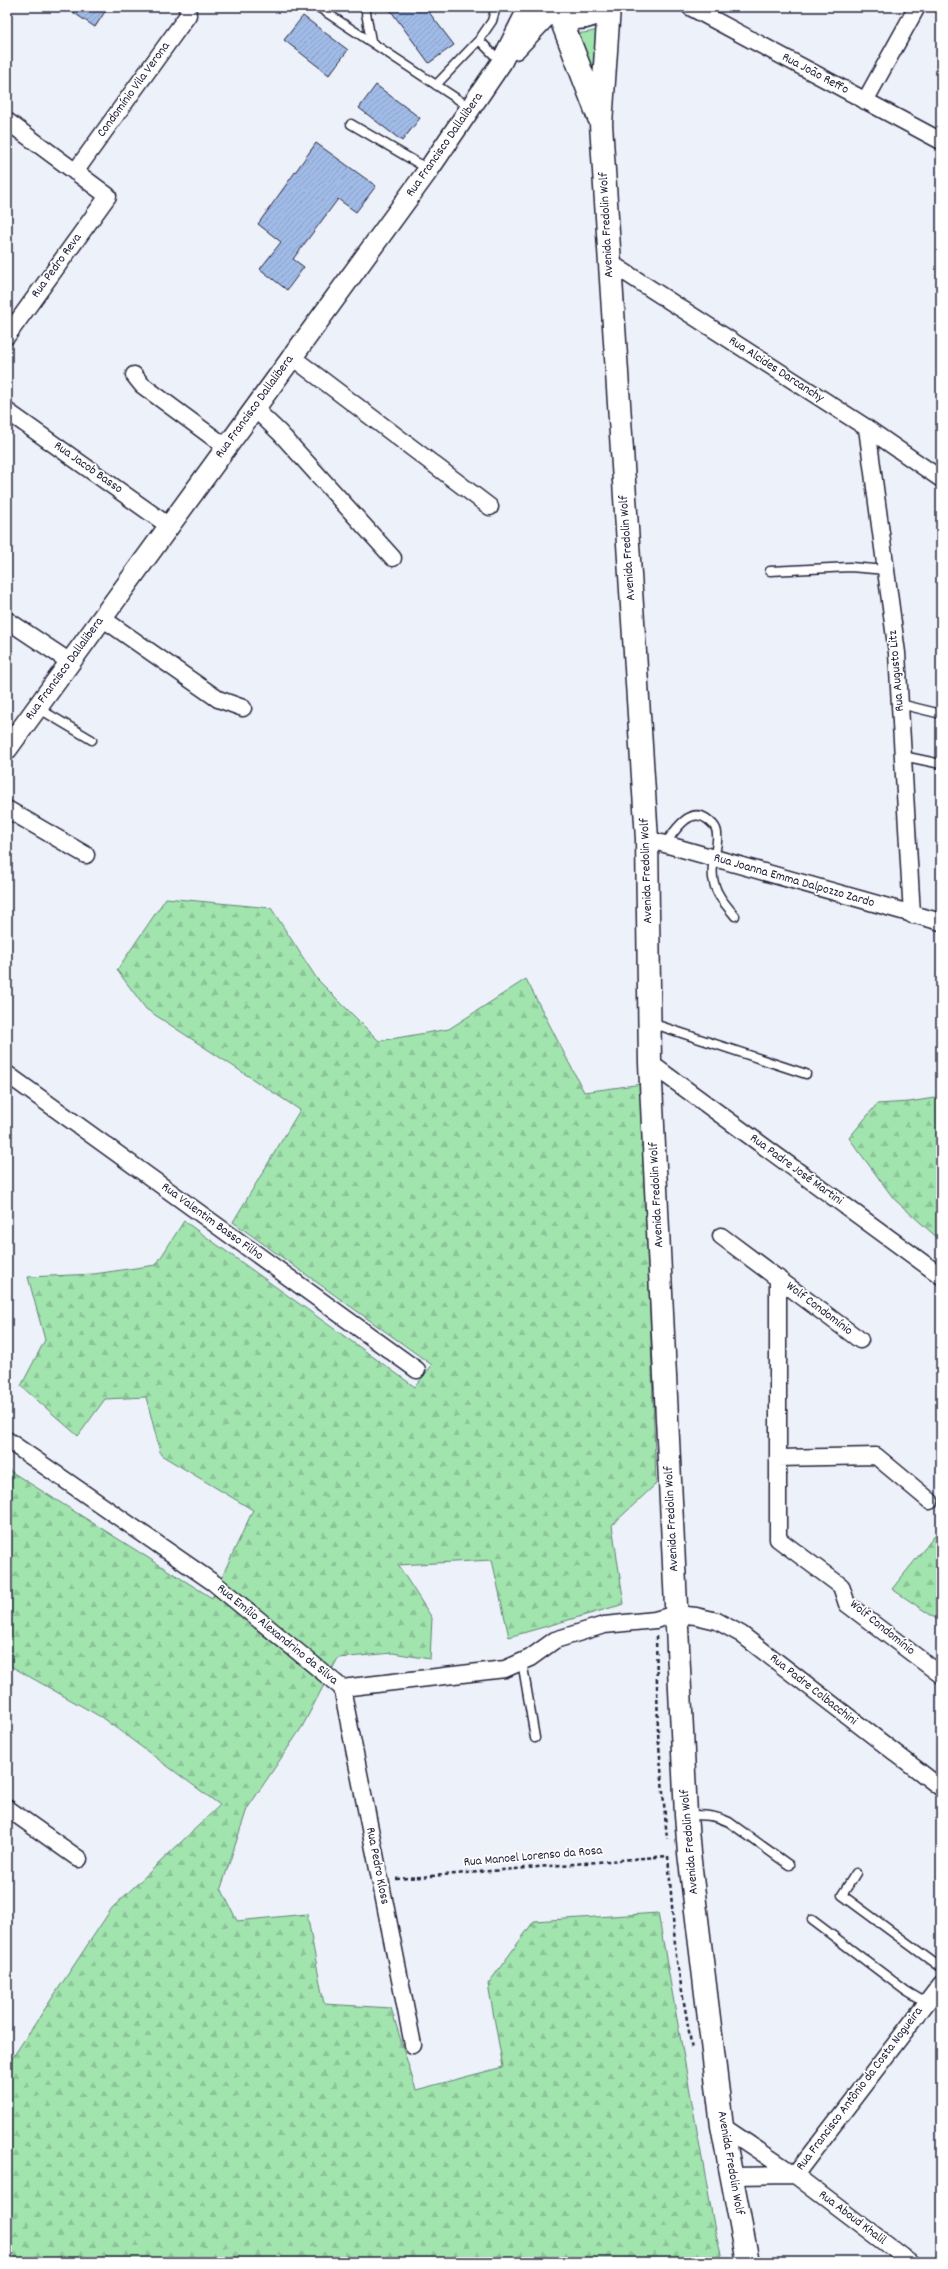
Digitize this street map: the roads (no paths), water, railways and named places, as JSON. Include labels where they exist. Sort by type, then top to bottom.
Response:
[{"type":"main road","points":[[553,10],[572,18],[586,18],[598,13],[605,7]]},
{"type":"main road","name":"Avenida Fredolin Wolf","points":[[609,7],[602,124],[609,262],[656,842],[650,1063],[686,1815],[689,1853],[722,2126],[748,2262]]},
{"type":"main road","name":"Avenida Fredolin Wolf","points":[[553,10],[602,124]]},
{"type":"street","name":"Condomínio Vila Verona","points":[[75,172],[188,15],[187,7]]},
{"type":"street","name":"Rua Francisco Dallalibera","points":[[7,750],[472,108],[529,7]]},
{"type":"street","name":"Rua João Reffo","points":[[690,7],[941,142]]},
{"type":"street","points":[[865,101],[917,7]]},
{"type":"street","name":"Rua Francisco Dallalibera","points":[[498,60],[553,10]]},
{"type":"street","points":[[7,121],[75,172]]},
{"type":"street","name":"Rua Pedro Reva","points":[[7,336],[108,196],[75,172]]},
{"type":"street","name":"Rua Alcides Darcanchy","points":[[609,262],[867,428],[941,479]]},
{"type":"street","points":[[292,357],[490,507]]},
{"type":"street","points":[[134,375],[142,385],[226,447]]},
{"type":"street","points":[[254,408],[280,433],[393,558]]},
{"type":"street","name":"Rua Jacob Basso","points":[[7,410],[169,526]]},
{"type":"street","name":"Rua Augusto Litz","points":[[867,428],[897,652],[912,915]]},
{"type":"street","points":[[102,618],[218,699],[243,708]]},
{"type":"street","points":[[7,620],[70,662]]},
{"type":"street","points":[[7,809],[86,854]]},
{"type":"street","name":"Rua Joanna Emma Dalpozzo Zardo","points":[[656,842],[941,922]]},
{"type":"street","name":"Rua Padre José Martini","points":[[650,1063],[941,1276]]},
{"type":"street","name":"Rua Valentim Basso Filho","points":[[7,1074],[418,1370]]},
{"type":"street","name":"Wolf Condomínio","points":[[721,1236],[860,1340]]},
{"type":"street","name":"Wolf Condomínio","points":[[778,1278],[778,1539],[841,1586],[847,1604],[941,1675]]},
{"type":"street","name":"Rua Emílio Alexandrino da Silva","points":[[7,1440],[214,1583],[342,1688],[505,1669],[522,1661],[555,1640],[604,1625],[655,1620],[676,1614]]},
{"type":"street","points":[[778,1458],[876,1456],[930,1501]]},
{"type":"street","name":"Rua Padre Colbacchini","points":[[676,1614],[696,1616],[717,1621],[741,1634],[941,1788]]},
{"type":"street","name":"Rua Pedro Kloss","points":[[342,1688],[413,2045]]},
{"type":"street","points":[[7,1808],[79,1859]]},
{"type":"street","name":"Rua Francisco Antônio da Costa Nogueira","points":[[795,2175],[941,1984]]},
{"type":"street","name":"Rua Aboud Khalil","points":[[722,2126],[795,2175],[910,2262]]},
{"type":"street","points":[[732,2176],[795,2175]]},
{"type":"lane","points":[[318,7],[472,108]]},
{"type":"lane","points":[[365,7],[371,41]]},
{"type":"lane","points":[[436,85],[479,40],[492,21],[496,7]]},
{"type":"lane","points":[[479,40],[498,60]]},
{"type":"lane","points":[[351,124],[429,169]]},
{"type":"lane","points":[[770,570],[850,567],[886,570]]},
{"type":"lane","points":[[900,704],[941,714]]},
{"type":"lane","points":[[37,708],[92,740]]},
{"type":"lane","points":[[903,756],[941,764]]},
{"type":"lane","points":[[656,842],[691,816],[704,817],[714,824],[717,834],[713,858],[713,881],[717,894],[735,916]]},
{"type":"lane","points":[[650,1023],[806,1074]]},
{"type":"lane","points":[[522,1661],[535,1738]]},
{"type":"lane","points":[[686,1815],[719,1817],[789,1865]]},
{"type":"lane","points":[[856,1873],[842,1895],[941,1968]]},
{"type":"lane","points":[[812,1920],[906,1991],[926,2003]]}]
